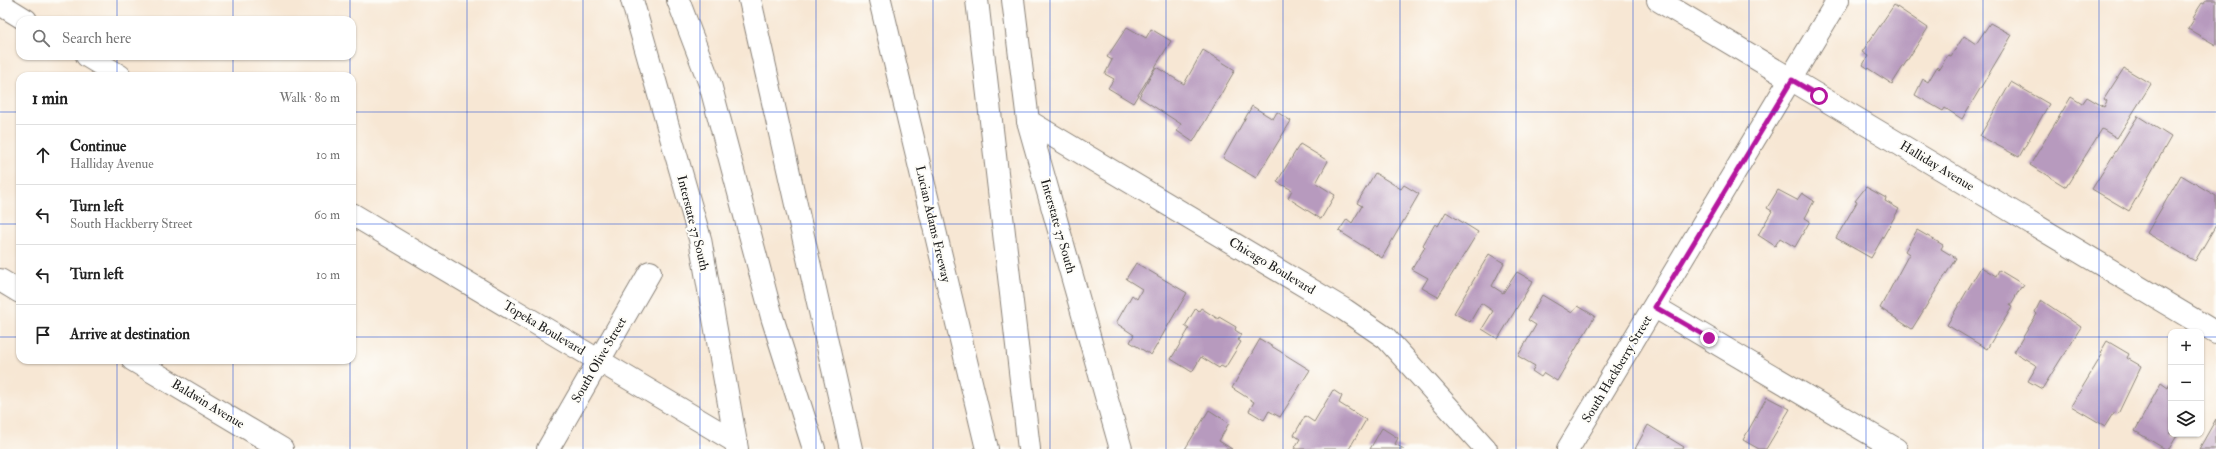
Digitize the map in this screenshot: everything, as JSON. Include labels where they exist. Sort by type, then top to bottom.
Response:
[{"type":"main road","name":"Interstate 37 South","points":[[632,0],[700,239],[737,445]]},
{"type":"main road","points":[[678,0],[710,84],[772,316],[814,449]]},
{"type":"main road","points":[[750,0],[851,449]]},
{"type":"main road","name":"Lucian Adams Freeway","points":[[880,0],[987,449]]},
{"type":"main road","points":[[977,0],[1029,449]]},
{"type":"main road","name":"Interstate 37 South","points":[[1013,0],[1028,121],[1121,449]]},
{"type":"main road","name":"Halliday Avenue","points":[[1658,0],[2216,333]]},
{"type":"main road","name":"South Hackberry Street","points":[[1568,449],[1792,80],[1838,0]]},
{"type":"main road","points":[[0,4],[20,16]]},
{"type":"main road","points":[[94,60],[113,72]]},
{"type":"main road","name":"Chicago Boulevard","points":[[1028,121],[1345,310],[1386,338],[1486,449]]},
{"type":"main road","name":"Topeka Boulevard","points":[[356,216],[737,445]]},
{"type":"main road","name":"South Olive Street","points":[[548,449],[650,272]]},
{"type":"main road","points":[[0,280],[16,290]]},
{"type":"main road","points":[[1655,307],[1896,449]]},
{"type":"main road","name":"Baldwin Avenue","points":[[140,364],[282,449]]},
{"type":"building","points":[[2206,0],[2216,0],[2216,45],[2188,29],[2195,18],[2193,17],[2202,3],[2204,4]]},
{"type":"building","points":[[1894,5],[1928,28],[1892,84],[1863,65],[1868,56],[1862,52]]},
{"type":"building","points":[[1990,23],[2012,35],[1962,119],[1945,108],[1943,111],[1915,95],[1923,79],[1928,82],[1937,67],[1939,69],[1948,55],[1951,56],[1964,36],[1976,44]]},
{"type":"building","points":[[1127,27],[1146,38],[1151,29],[1171,41],[1133,103],[1108,88],[1114,79],[1105,74],[1112,60],[1107,57]]},
{"type":"building","points":[[1203,50],[1235,70],[1193,142],[1177,131],[1181,124],[1139,97],[1156,67],[1184,84]]},
{"type":"building","points":[[2124,68],[2151,84],[2117,138],[2102,129],[2066,187],[2030,165],[2071,97],[2082,104],[2087,97],[2104,107],[2107,101],[2104,99]]},
{"type":"building","points":[[2011,82],[2049,104],[2019,157],[1980,136]]},
{"type":"building","points":[[1252,106],[1273,119],[1277,112],[1291,121],[1256,178],[1223,158]]},
{"type":"building","points":[[2138,116],[2171,137],[2129,211],[2092,189]]},
{"type":"building","points":[[1300,144],[1328,161],[1316,183],[1335,195],[1321,219],[1288,198],[1292,190],[1277,182]]},
{"type":"building","points":[[1375,173],[1401,189],[1404,185],[1419,194],[1382,258],[1339,231],[1347,219],[1352,223],[1362,206],[1357,203]]},
{"type":"building","points":[[2181,175],[2216,196],[2216,225],[2195,261],[2147,233]]},
{"type":"building","points":[[1866,187],[1886,198],[1885,201],[1899,209],[1871,258],[1836,238],[1857,202],[1855,201]]},
{"type":"building","points":[[1778,190],[1797,200],[1802,193],[1814,201],[1805,218],[1810,221],[1795,247],[1780,238],[1775,246],[1758,235],[1772,211],[1767,208]]},
{"type":"building","points":[[1446,212],[1478,232],[1438,297],[1422,288],[1428,278],[1412,269],[1425,247],[1423,245],[1435,224],[1438,226]]},
{"type":"building","points":[[1917,230],[1943,245],[1941,249],[1956,258],[1912,329],[1880,308],[1909,254],[1905,251]]},
{"type":"building","points":[[1489,254],[1504,263],[1492,286],[1503,293],[1517,272],[1533,281],[1498,339],[1482,329],[1493,311],[1481,303],[1470,322],[1454,313]]},
{"type":"building","points":[[1136,263],[1187,293],[1151,355],[1130,342],[1134,335],[1116,323],[1132,295],[1137,299],[1142,289],[1126,279]]},
{"type":"building","points":[[1981,267],[1996,276],[1999,270],[2024,285],[2022,288],[2021,287],[2010,306],[2012,307],[1987,349],[1947,325]]},
{"type":"building","points":[[1542,295],[1572,313],[1578,306],[1595,316],[1557,381],[1544,373],[1541,377],[1532,371],[1535,366],[1518,356],[1536,325],[1528,320]]},
{"type":"building","points":[[2041,300],[2081,327],[2042,389],[2028,381],[2037,366],[2014,352],[2037,314],[2035,312]]},
{"type":"building","points":[[1196,308],[1199,311],[1201,308],[1218,319],[1219,317],[1236,327],[1235,330],[1241,334],[1238,340],[1241,342],[1225,368],[1221,366],[1219,368],[1201,357],[1192,372],[1171,359],[1189,329],[1185,326]]},
{"type":"building","points":[[1260,339],[1310,370],[1280,417],[1269,411],[1264,420],[1249,411],[1254,402],[1232,388]]},
{"type":"building","points":[[2107,341],[2129,354],[2127,358],[2141,366],[2118,414],[2114,412],[2105,426],[2071,406],[2102,355],[2100,353]]},
{"type":"building","points":[[2161,383],[2168,388],[2168,437],[2176,437],[2169,449],[2165,449],[2135,431]]},
{"type":"building","points":[[1333,390],[1342,396],[1339,403],[1366,420],[1349,449],[1294,449],[1300,439],[1294,435],[1305,416],[1314,422]]},
{"type":"building","points":[[1767,397],[1790,409],[1766,449],[1759,449],[1743,440]]},
{"type":"building","points":[[1209,410],[1229,423],[1219,441],[1232,449],[1185,449]]},
{"type":"building","points":[[2216,419],[2216,449],[2199,449]]},
{"type":"building","points":[[1648,425],[1684,447],[1683,449],[1635,449]]},
{"type":"building","points":[[1382,428],[1398,438],[1395,444],[1404,449],[1370,449]]},
{"type":"route","points":[[1709,338],[1655,307],[1792,80],[1819,96]]}]
